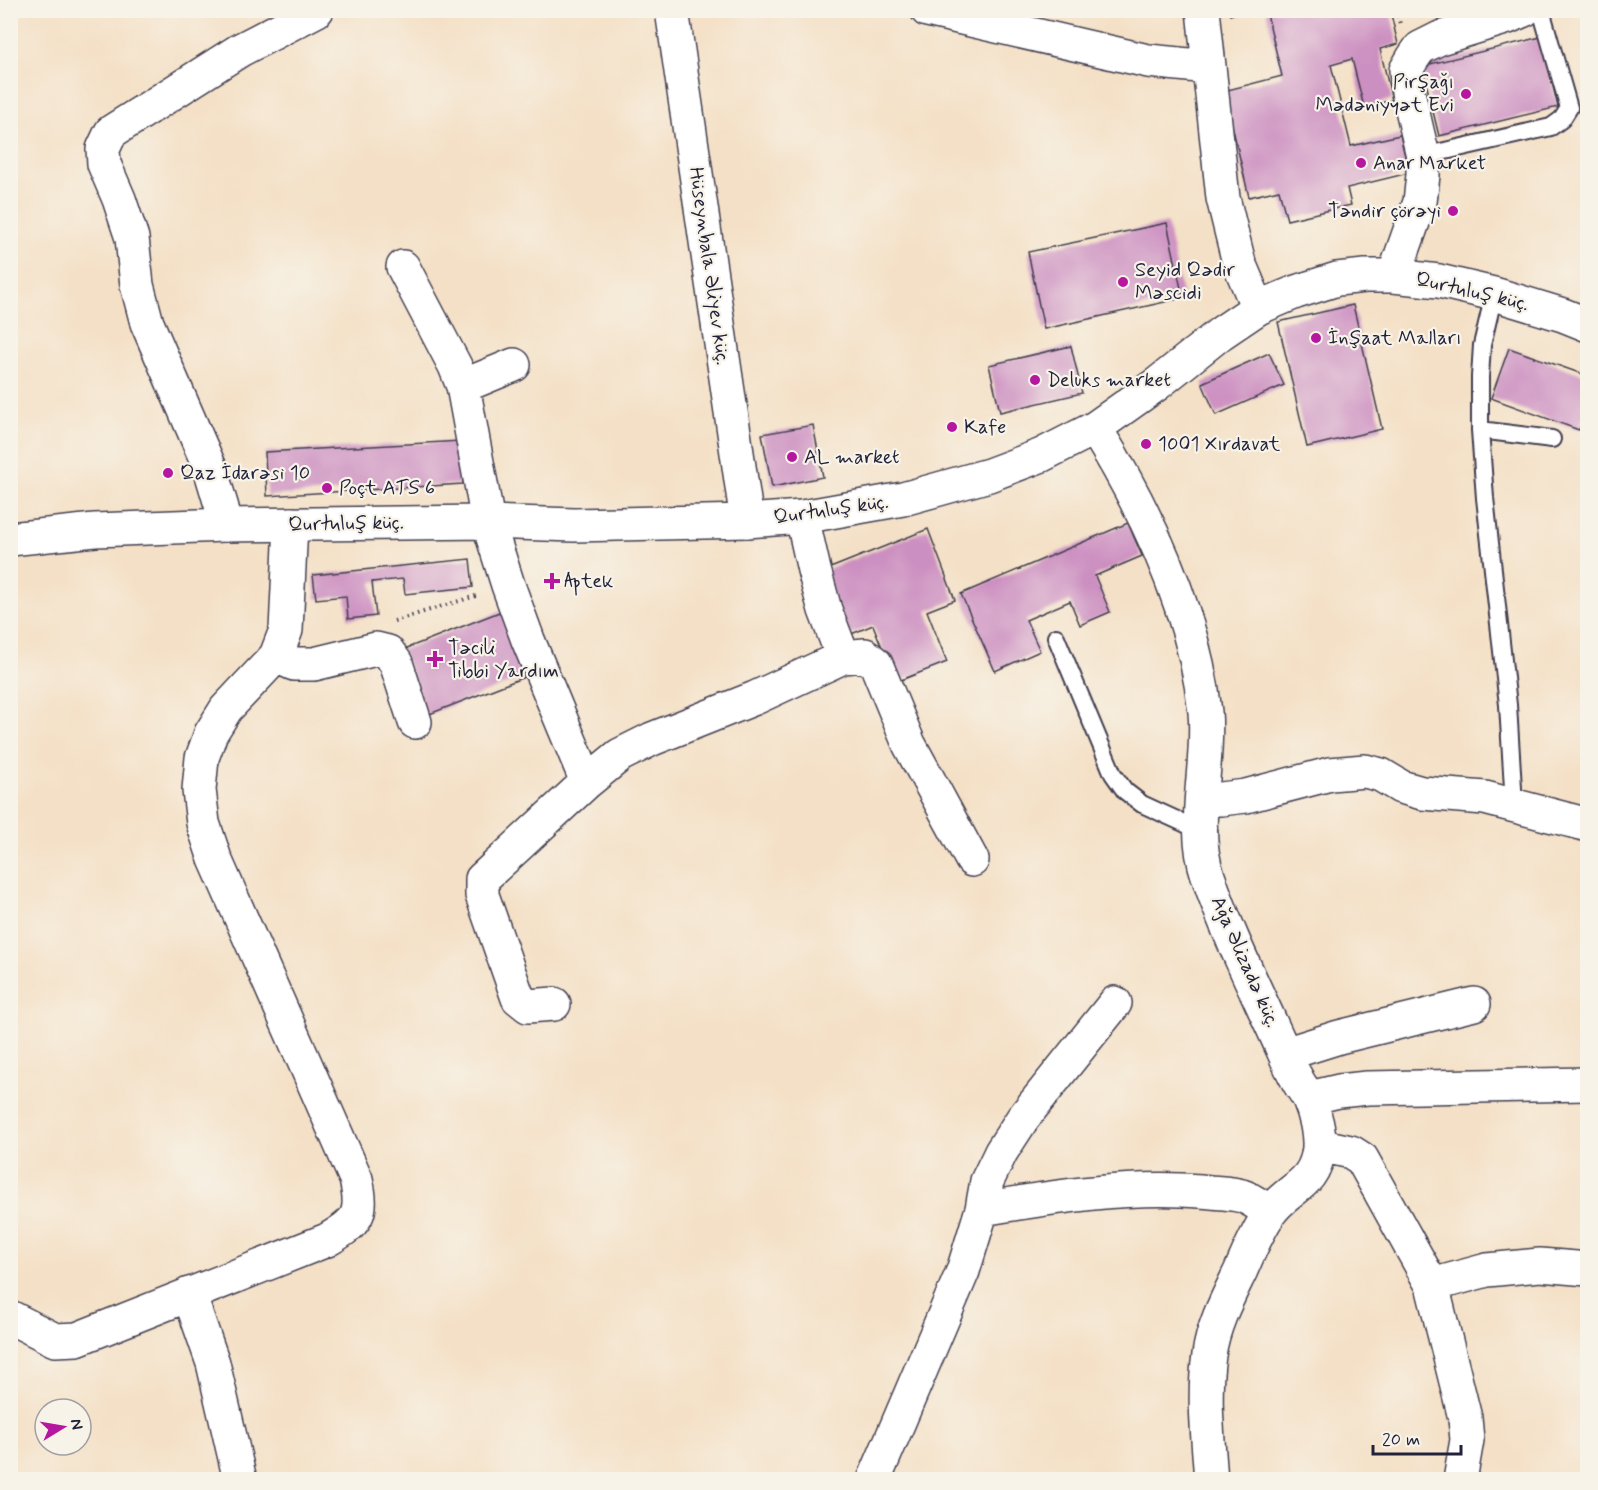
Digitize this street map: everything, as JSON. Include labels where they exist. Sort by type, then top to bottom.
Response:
[{"type":"street","points":[[225,525],[210,468],[147,323],[137,285],[132,238],[104,164],[103,149],[111,132],[240,50],[317,10]]},
{"type":"street","name":"Hüseynbala Əliyev küç.","points":[[672,10],[747,520]]},
{"type":"street","points":[[927,10],[1148,61],[1209,67]]},
{"type":"street","points":[[1203,10],[1223,198],[1239,262],[1258,308]]},
{"type":"street","points":[[1394,276],[1420,202],[1423,175],[1423,156],[1408,92],[1406,70],[1420,48],[1440,38],[1508,18],[1524,10]]},
{"type":"street","points":[[403,267],[455,366],[463,386],[488,522],[528,640],[587,782]]},
{"type":"street","name":"Qurtuluş küç.","points":[[10,539],[95,530],[225,525],[488,522],[574,525],[802,517],[903,499],[989,475],[1042,455],[1095,428],[1157,384],[1221,333],[1258,308],[1296,292],[1337,279],[1394,276],[1439,281],[1494,294],[1563,315],[1587,325]]},
{"type":"street","points":[[463,386],[514,365]]},
{"type":"street","name":"Ağa Əlizadə küç.","points":[[1095,428],[1119,467],[1141,510],[1179,599],[1196,661],[1205,713],[1206,751],[1201,831],[1206,873],[1285,1054],[1297,1080],[1309,1098],[1317,1126],[1319,1144],[1316,1164],[1307,1179],[1270,1212],[1221,1311],[1209,1353],[1206,1409],[1211,1479]]},
{"type":"street","points":[[802,517],[825,610],[843,657]]},
{"type":"street","points":[[10,1317],[55,1340],[77,1339],[327,1240],[347,1228],[357,1217],[360,1200],[356,1179],[215,859],[203,823],[198,790],[202,758],[211,733],[226,709],[276,656],[286,630],[291,524]]},
{"type":"street","points":[[276,656],[294,664],[314,664],[376,649],[388,652],[396,663],[415,722]]},
{"type":"street","points":[[554,1004],[528,1006],[518,998],[482,894],[482,879],[587,782],[620,755],[652,739],[755,698],[843,657],[865,655],[876,664],[909,744],[972,860]]},
{"type":"street","points":[[1202,799],[1246,796],[1330,774],[1365,771],[1381,775],[1401,788],[1422,793],[1485,798],[1587,825]]},
{"type":"street","points":[[874,1479],[963,1271],[982,1209],[987,1181],[1001,1152],[1023,1118],[1115,1004]]},
{"type":"street","points":[[1285,1054],[1339,1037],[1474,1004]]},
{"type":"street","points":[[1309,1098],[1338,1091],[1367,1088],[1587,1084]]},
{"type":"street","points":[[1319,1144],[1351,1152],[1362,1159],[1432,1285],[1464,1418],[1467,1440],[1460,1479]]},
{"type":"street","points":[[982,1209],[1039,1199],[1101,1193],[1179,1190],[1242,1196],[1270,1212]]},
{"type":"street","points":[[1432,1285],[1487,1270],[1540,1265],[1587,1269]]},
{"type":"street","points":[[189,1294],[213,1363],[240,1479]]},
{"type":"lane","points":[[1423,156],[1551,127],[1562,119],[1569,108],[1541,10]]},
{"type":"lane","points":[[1494,294],[1482,345],[1480,430],[1485,498],[1508,705],[1514,805]]},
{"type":"lane","points":[[1480,430],[1552,439]]},
{"type":"lane","points":[[1056,637],[1113,774],[1125,790],[1142,804],[1201,831]]},
{"type":"path","points":[[390,622],[508,585]]},
{"type":"building","points":[[1229,10],[1243,10],[1243,11],[1230,15]]},
{"type":"building","points":[[1266,10],[1390,10],[1398,44],[1380,49],[1392,100],[1364,107],[1352,59],[1331,65],[1351,146],[1400,135],[1409,173],[1347,188],[1351,205],[1287,220],[1279,190],[1249,197],[1224,91],[1282,76]]},
{"type":"building","points":[[1541,37],[1558,107],[1439,136],[1422,66]]},
{"type":"building","points":[[1167,223],[1183,298],[1044,329],[1028,252]]},
{"type":"building","points":[[1353,305],[1382,429],[1307,447],[1278,322]]},
{"type":"building","points":[[1071,346],[1082,393],[1000,412],[989,365]]},
{"type":"building","points":[[1509,348],[1588,376],[1588,407],[1579,430],[1491,398]]},
{"type":"building","points":[[1269,353],[1284,385],[1216,415],[1202,383]]},
{"type":"building","points":[[813,425],[823,477],[772,487],[762,434]]},
{"type":"building","points":[[461,441],[463,484],[267,496],[265,452]]},
{"type":"building","points":[[1128,523],[1142,556],[1095,576],[1110,612],[1080,625],[1070,601],[1026,620],[1040,651],[995,671],[961,594]]},
{"type":"building","points":[[928,529],[955,600],[927,611],[947,662],[896,682],[873,625],[849,635],[823,571]]},
{"type":"building","points":[[470,559],[473,587],[405,594],[403,579],[372,582],[376,616],[348,619],[346,596],[316,599],[313,575]]},
{"type":"building","points":[[507,609],[532,674],[427,715],[402,650]]},
{"type":"place","name":"Pirşağı Mədəniyyət Evi","points":[[1466,94]]},
{"type":"place","name":"Anar Market","points":[[1361,163]]},
{"type":"place","name":"Təndir çörəyi","points":[[1453,211]]},
{"type":"place","name":"Seyid Qədir Məscidi","points":[[1123,282]]},
{"type":"place","name":"İnşaat Malları","points":[[1316,338]]},
{"type":"place","name":"Deluks market","points":[[1035,380]]},
{"type":"place","name":"Kafe","points":[[952,427]]},
{"type":"place","name":"1001 Xırdavat","points":[[1146,444]]},
{"type":"place","name":"AL market","points":[[792,457]]},
{"type":"place","name":"Qaz İdarəsi 10","points":[[168,473]]},
{"type":"place","name":"Poçt ATS 6","points":[[327,488]]},
{"type":"place","name":"Aptek","points":[[552,581]]},
{"type":"place","name":"Təcili Tibbi Yardım","points":[[435,659]]}]
